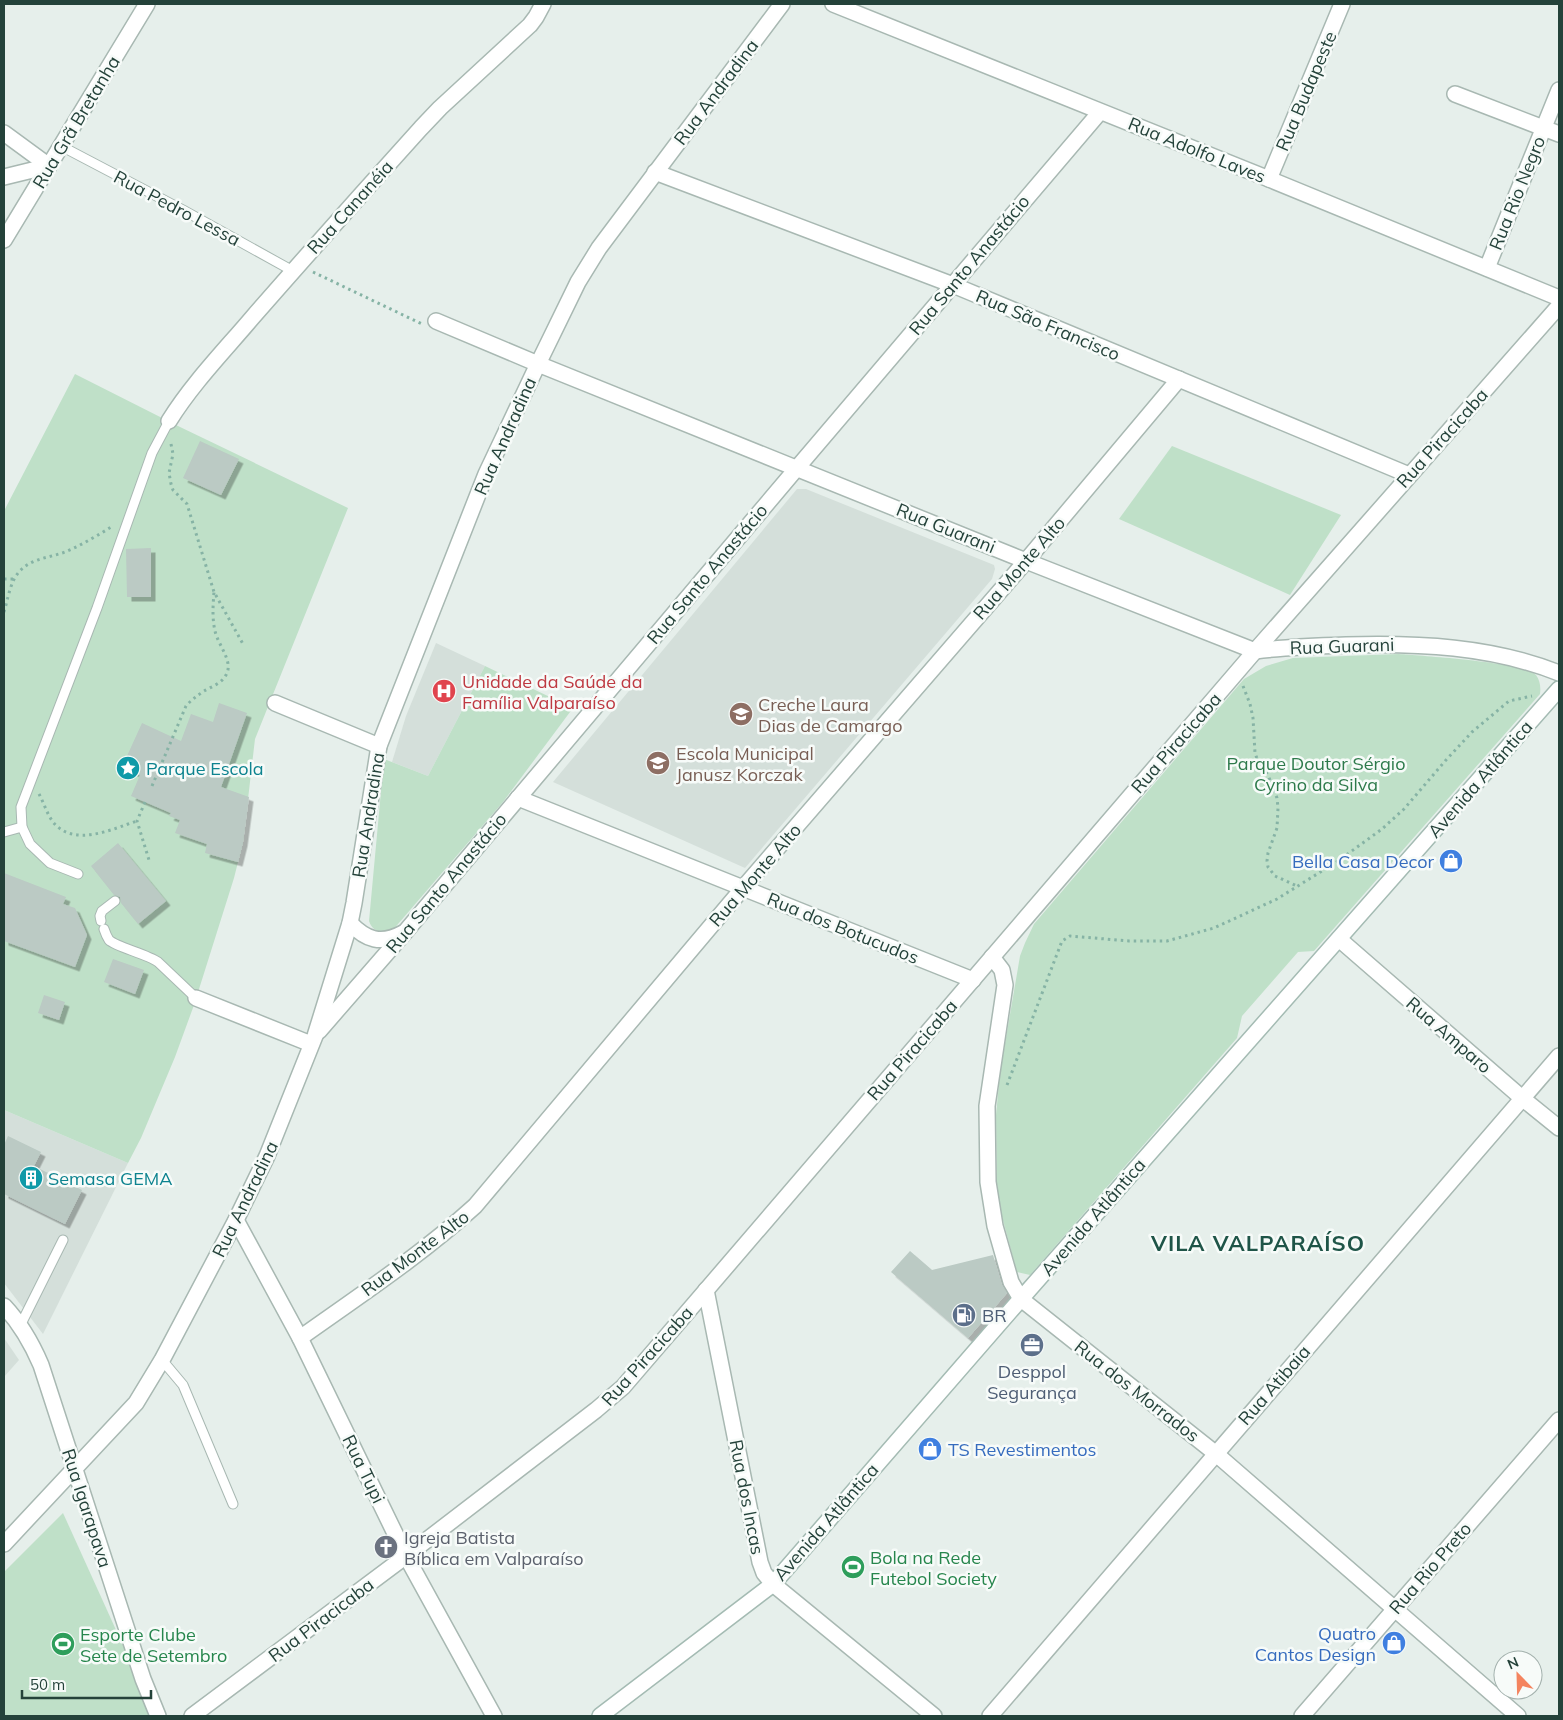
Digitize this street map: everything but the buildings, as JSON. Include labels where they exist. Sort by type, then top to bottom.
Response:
[{"type":"street","name":"Rua Grã Bretanha","points":[[4,240],[147,4]]},
{"type":"street","name":"Rua Cananéia","points":[[166,426],[188,393],[430,117],[530,25],[543,4]]},
{"type":"street","name":"Rua Andradina","points":[[4,1544],[136,1403],[162,1360],[236,1220],[267,1156],[313,1040],[350,923],[379,746],[486,474],[587,265],[782,4]]},
{"type":"street","name":"Rua Adolfo Laves","points":[[833,4],[1559,298]]},
{"type":"street","name":"Rua Budapeste","points":[[1269,179],[1342,4]]},
{"type":"street","name":"Rua Rio Negro","points":[[1487,268],[1559,90]]},
{"type":"street","points":[[1456,94],[1559,134]]},
{"type":"street","name":"Rua Santo Anastácio","points":[[313,1040],[1100,112]]},
{"type":"street","points":[[4,133],[49,166]]},
{"type":"street","points":[[4,176],[49,166]]},
{"type":"street","name":"Rua São Francisco","points":[[656,172],[953,285],[1409,475]]},
{"type":"street","name":"Rua Piracicaba","points":[[192,1716],[406,1556],[623,1387],[1255,651],[1559,306]]},
{"type":"street","name":"Rua Guarani","points":[[436,321],[1026,561],[1255,651],[1283,647],[1416,644],[1501,655],[1559,672]]},
{"type":"street","name":"Rua Monte Alto","points":[[300,1338],[424,1249],[453,1227],[475,1206],[743,888],[1026,561],[1179,380]]},
{"type":"street","name":"Avenida Atlântica","points":[[600,1716],[773,1584],[1021,1299],[1559,689]]},
{"type":"street","points":[[275,703],[379,746]]},
{"type":"street","name":"Rua dos Botucudos","points":[[518,798],[973,980]]},
{"type":"street","points":[[350,923],[358,932],[373,939],[384,940],[394,938],[406,931]]},
{"type":"street","name":"Rua Amparo","points":[[1339,939],[1559,1128]]},
{"type":"street","name":"Rua dos Morrados","points":[[992,957],[1002,970],[1005,985],[987,1106],[989,1189],[994,1218],[1011,1282],[1021,1299],[1215,1453],[1518,1716]]},
{"type":"street","points":[[196,998],[313,1040]]},
{"type":"street","name":"Rua Atibaia","points":[[990,1716],[1559,1056]]},
{"type":"street","name":"Rua Tupi","points":[[236,1220],[300,1338],[406,1556],[494,1716]]},
{"type":"street","name":"Rua dos Incas","points":[[706,1290],[760,1562],[764,1573],[773,1584],[934,1716]]},
{"type":"street","name":"Rua Igarapava","points":[[4,1306],[20,1326],[41,1365],[143,1679],[158,1716]]},
{"type":"street","name":"Rua Rio Preto","points":[[1302,1716],[1557,1427]]},
{"type":"lane","name":"Rua Pedro Lessa","points":[[61,146],[296,268]]},
{"type":"lane","points":[[78,874],[50,863],[30,844],[22,827],[21,807],[97,608],[152,453],[166,426]]},
{"type":"lane","points":[[4,832],[22,827]]},
{"type":"lane","points":[[114,901],[102,911],[100,916],[107,937],[113,943],[152,957],[196,998]]},
{"type":"lane","points":[[20,1326],[63,1240]]},
{"type":"lane","points":[[162,1360],[183,1385],[233,1504]]},
{"type":"path","points":[[296,268],[428,326],[436,321]]},
{"type":"path","points":[[166,426],[172,449],[169,473],[173,490],[187,504],[214,592],[243,644]]},
{"type":"path","points":[[4,612],[14,579],[27,565],[36,560],[63,553],[80,545],[129,516]]},
{"type":"path","points":[[4,579],[14,579]]},
{"type":"path","points":[[152,786],[186,706],[193,699],[220,682],[226,676],[229,667],[215,632],[212,613],[214,592]]},
{"type":"path","points":[[1235,675],[1242,682],[1250,704],[1257,759],[1268,775],[1277,798],[1276,828],[1268,853],[1268,867],[1275,876],[1298,886]]},
{"type":"path","points":[[1006,1087],[1062,941],[1070,936],[1147,942],[1167,940],[1189,936],[1214,928],[1263,906],[1338,861],[1382,829],[1404,809],[1472,732],[1509,701],[1540,694],[1548,701]]},
{"type":"path","points":[[30,782],[37,790],[52,821],[58,827],[71,834],[93,834],[136,821]]},
{"type":"path","points":[[145,802],[136,821],[149,860]]},
{"type":"shaded area","points":[[797,489],[806,489],[994,565],[995,569],[992,579],[745,868],[553,782]]},
{"type":"shaded area","name":"Unidade da Saúde da Família Valparaíso","points":[[436,643],[485,666],[428,776],[392,762],[406,716]]},
{"type":"shaded area","points":[[4,1110],[128,1163],[43,1334],[4,1283]]},
{"type":"shaded area","points":[[4,1338],[19,1360],[4,1377]]},
{"type":"green space","name":"Parque Escola","points":[[75,374],[348,508],[255,739],[243,842],[234,878],[194,1005],[175,1057],[141,1138],[128,1163],[4,1110],[4,511]]},
{"type":"green space","points":[[1172,446],[1341,515],[1290,595],[1119,519]]},
{"type":"green space","name":"Parque Doutor Sérgio Cyrino da Silva","points":[[1399,654],[1472,660],[1528,670],[1537,677],[1540,684],[1540,694],[1314,951],[1298,952],[1242,1016],[1237,1038],[1030,1275],[1017,1272],[1001,1213],[997,1184],[996,1115],[1000,1073],[1020,956],[1034,924],[1244,679],[1266,666],[1293,658]]},
{"type":"green space","points":[[485,666],[573,708],[503,802],[392,931],[375,930],[369,921],[384,759],[428,776]]},
{"type":"green space","name":"Esporte Clube Sete de Setembro","points":[[63,1513],[155,1716],[4,1716],[4,1572]]},
{"type":"place","name":"Unidade da Saúde da Família Valparaíso","points":[[444,691]]},
{"type":"place","name":"Creche Laura Dias de Camargo","points":[[741,714]]},
{"type":"place","name":"Escola Municipal Janusz Korczak","points":[[658,763]]},
{"type":"place","name":"Parque Escola","points":[[128,768]]},
{"type":"place","name":"Bella Casa Decor","points":[[1451,861]]},
{"type":"place","name":"Semasa GEMA","points":[[31,1178]]},
{"type":"place","name":"BR","points":[[964,1315]]},
{"type":"place","name":"Desppol Segurança","points":[[1032,1345]]},
{"type":"place","name":"TS Revestimentos","points":[[930,1449]]},
{"type":"place","name":"Igreja Batista Bíblica em Valparaíso","points":[[386,1547]]},
{"type":"place","name":"Bola na Rede Futebol Society","points":[[853,1567]]},
{"type":"place","name":"Quatro Cantos Design","points":[[1394,1643]]},
{"type":"place","name":"Esporte Clube Sete de Setembro","points":[[63,1644]]},
{"type":"district","name":"VILA VALPARAÍSO","points":[[1258,1243]]}]
